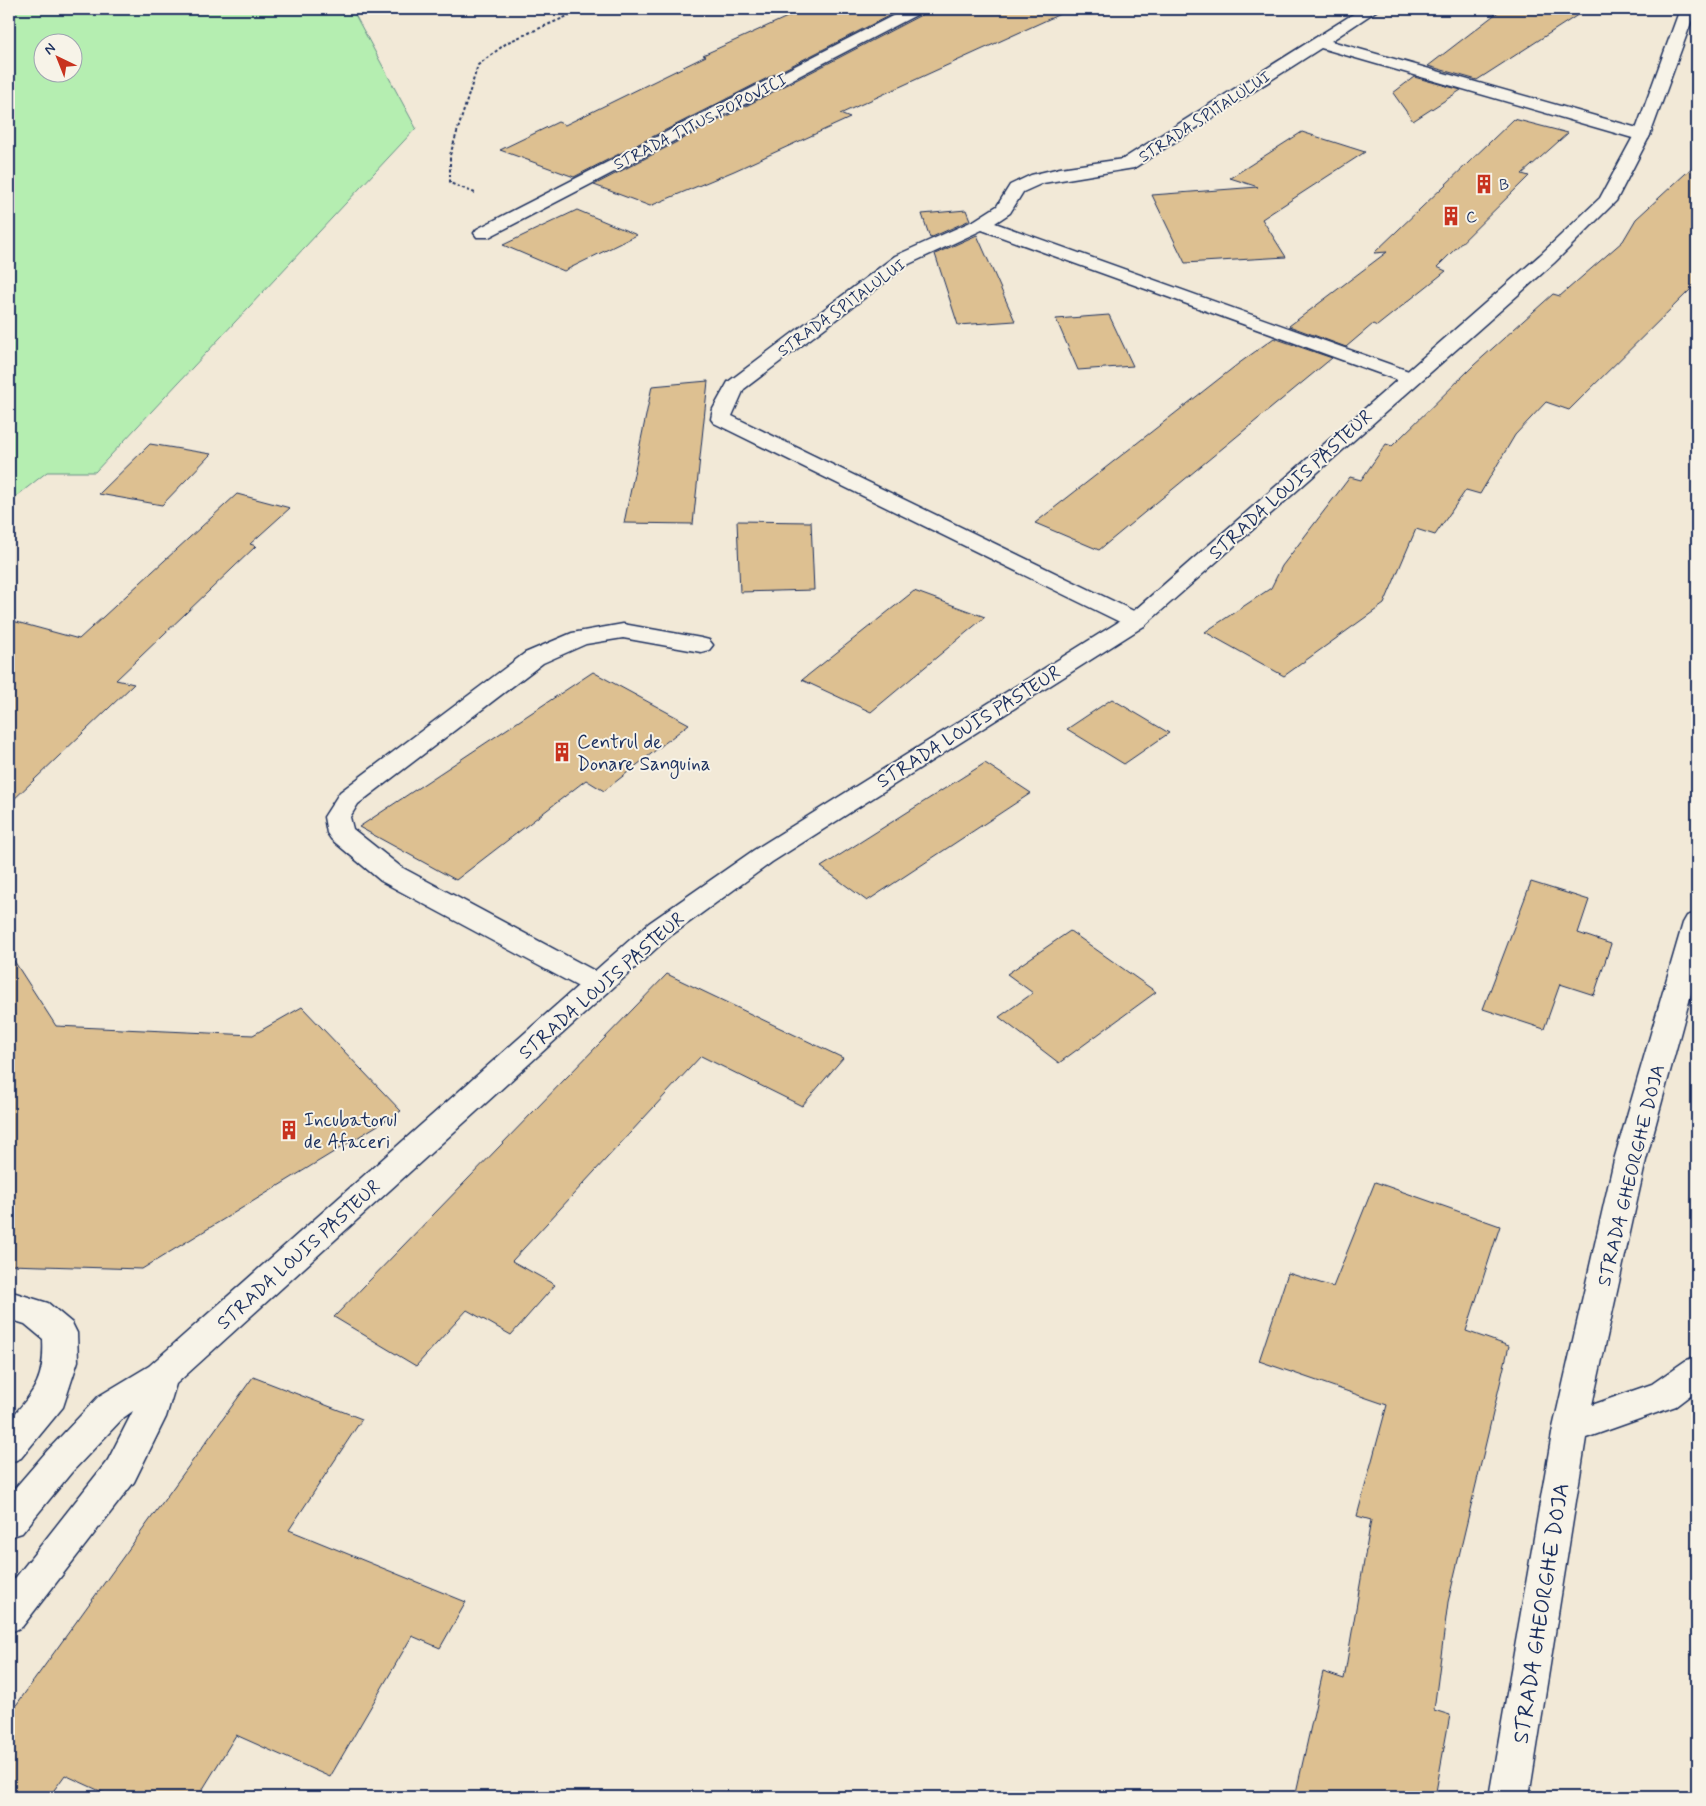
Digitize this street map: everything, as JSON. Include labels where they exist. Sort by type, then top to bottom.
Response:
[{"type":"street","name":"STRADA TITUS POPOVICI","points":[[484,233],[917,9]]},
{"type":"street","name":"STRADA SPITALULUI","points":[[1136,621],[721,419],[723,409],[735,386],[763,363],[902,260],[981,224],[1004,209],[1016,189],[1037,179],[1060,173],[1128,164],[1371,9]]},
{"type":"street","name":"STRADA LOUIS PASTEUR","points":[[9,1520],[59,1462],[111,1407],[162,1376],[659,930],[763,856],[1136,621],[1547,259],[1607,201],[1642,135],[1688,9]]},
{"type":"street","points":[[1318,42],[1441,79],[1642,135]]},
{"type":"street","points":[[981,224],[1410,378]]},
{"type":"street","points":[[598,985],[391,874],[340,833],[336,817],[349,798],[534,658],[580,638],[623,631],[701,645]]},
{"type":"street","name":"STRADA GHEORGHE DOJA","points":[[1509,1797],[1570,1428],[1630,1160],[1697,923]]},
{"type":"street","points":[[9,1305],[36,1313],[60,1333],[61,1361],[51,1396],[9,1447]]},
{"type":"street","points":[[1570,1428],[1664,1395],[1697,1370]]},
{"type":"street","points":[[9,1615],[121,1471],[150,1417],[162,1376]]},
{"type":"path","points":[[522,213],[450,182],[450,155],[478,65],[508,42],[584,9]]},
{"type":"green space","points":[[352,9],[416,128],[95,472],[47,472],[9,502],[9,10]]},
{"type":"building","points":[[805,9],[902,9],[574,177],[500,150],[558,122],[565,125],[706,56],[703,55]]},
{"type":"building","points":[[927,9],[1071,9],[840,114],[850,118],[734,171],[650,206],[594,185],[923,14]]},
{"type":"building","points":[[1502,9],[1587,9],[1477,80],[1428,66]]},
{"type":"building","points":[[1414,77],[1461,90],[1413,121],[1393,93]]},
{"type":"building","points":[[1514,119],[1568,133],[1522,174],[1529,176],[1437,267],[1446,271],[1377,326],[1373,324],[1346,347],[1289,326],[1387,252],[1374,253]]},
{"type":"building","points":[[1302,132],[1365,152],[1262,219],[1286,257],[1185,263],[1152,195],[1258,187],[1230,178]]},
{"type":"building","points":[[1697,163],[1697,283],[1569,410],[1546,402],[1515,435],[1480,494],[1466,490],[1435,535],[1416,529],[1384,604],[1284,676],[1205,632],[1271,588],[1282,566],[1350,477],[1361,480],[1386,444],[1392,446],[1474,365],[1553,294],[1560,296],[1623,241],[1636,219]]},
{"type":"building","points":[[577,210],[637,235],[564,271],[503,245]]},
{"type":"building","points":[[966,210],[970,220],[930,238],[922,214]]},
{"type":"building","points":[[977,235],[1015,321],[958,325],[935,254]]},
{"type":"building","points":[[1109,315],[1133,366],[1078,370],[1056,319]]},
{"type":"building","points":[[1274,338],[1332,358],[1099,550],[1035,523],[1238,364]]},
{"type":"building","points":[[708,381],[693,524],[624,523],[652,386]]},
{"type":"building","points":[[150,444],[211,454],[162,505],[99,494]]},
{"type":"building","points":[[237,494],[290,508],[250,544],[256,546],[116,680],[134,684],[9,804],[9,620],[79,639]]},
{"type":"building","points":[[737,521],[811,522],[814,590],[740,592]]},
{"type":"building","points":[[914,591],[985,617],[871,712],[802,680]]},
{"type":"building","name":"Centrul de Donare Sanguina","points":[[593,672],[689,724],[604,791],[586,780],[456,880],[359,827]]},
{"type":"building","points":[[1112,699],[1169,733],[1124,764],[1067,729]]},
{"type":"building","points":[[985,763],[1031,793],[867,901],[821,867]]},
{"type":"building","points":[[1531,882],[1589,900],[1578,933],[1611,944],[1594,995],[1560,984],[1544,1029],[1483,1009]]},
{"type":"building","points":[[1070,931],[1156,992],[1059,1063],[999,1017],[1033,993],[1007,974]]},
{"type":"building","name":"Incubatorul de Afaceri","points":[[9,953],[56,1026],[253,1035],[302,1007],[401,1111],[142,1269],[9,1265]]},
{"type":"building","points":[[667,974],[843,1058],[802,1106],[701,1056],[512,1261],[555,1285],[511,1335],[467,1310],[416,1366],[334,1317]]},
{"type":"building","points":[[1375,1182],[1500,1226],[1466,1331],[1509,1346],[1448,1602],[1434,1710],[1450,1715],[1435,1797],[1295,1797],[1323,1672],[1344,1679],[1371,1520],[1357,1516],[1387,1405],[1259,1361],[1288,1273],[1333,1287]]},
{"type":"building","points":[[253,1377],[362,1419],[289,1530],[466,1602],[440,1648],[412,1636],[330,1777],[236,1735],[198,1797],[113,1797],[65,1775],[49,1797],[9,1797],[9,1715]]},
{"type":"place","name":"B","points":[[1484,184]]},
{"type":"place","name":"C","points":[[1451,216]]},
{"type":"place","name":"Centrul de Donare Sanguina","points":[[562,752]]},
{"type":"place","name":"Incubatorul de Afaceri","points":[[289,1130]]}]
